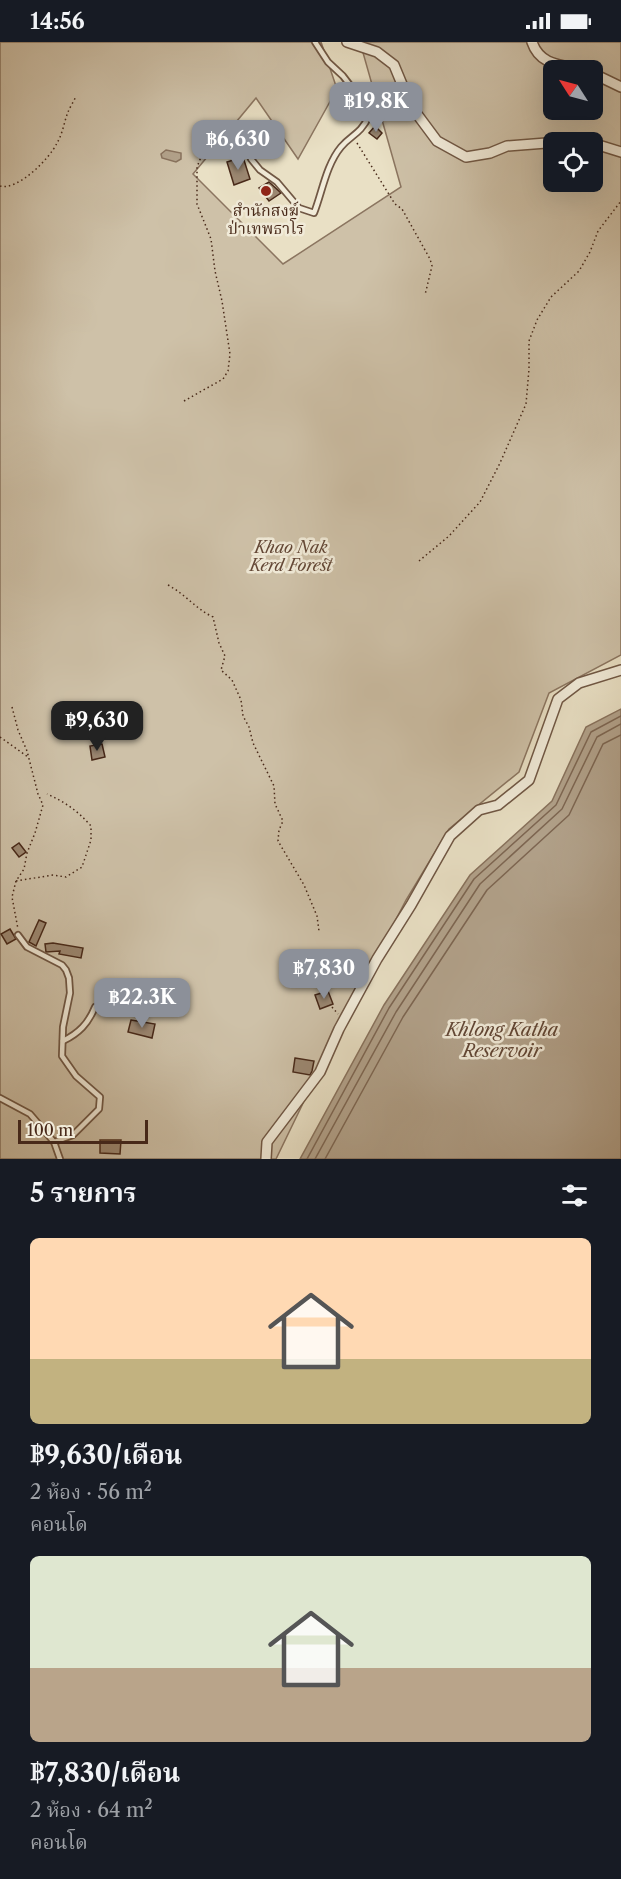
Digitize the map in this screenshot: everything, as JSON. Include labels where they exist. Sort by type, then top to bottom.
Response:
[{"type":"street","points":[[348,42],[377,52],[394,65],[411,106],[437,141],[466,157],[490,153],[507,146],[543,143]]},
{"type":"street","points":[[532,42],[536,52],[543,60]]},
{"type":"street","points":[[603,78],[621,87]]},
{"type":"street","points":[[603,147],[621,152]]},
{"type":"street","points":[[266,1159],[267,1142],[320,1071],[339,1029],[377,959],[450,836],[479,810],[498,805],[529,780],[558,699],[579,683],[621,670]]},
{"type":"lane","points":[[227,141],[240,142],[246,147],[251,159],[260,170],[277,182],[299,208],[314,213],[334,159],[341,147],[363,128],[369,116],[356,93],[328,62],[315,42]]},
{"type":"lane","points":[[18,935],[27,946],[62,965],[66,970],[70,993],[63,1028],[62,1056],[76,1076],[100,1097],[99,1109],[73,1135],[54,1142]]},
{"type":"lane","points":[[63,1041],[87,1024],[95,1007]]},
{"type":"lane","points":[[0,1098],[30,1113],[54,1142],[60,1159]]},
{"type":"path","points":[[0,186],[5,188],[24,179],[56,146],[76,96]]},
{"type":"path","points":[[353,137],[395,204],[402,209],[430,259],[432,266],[425,295]]},
{"type":"path","points":[[184,401],[223,380],[228,371],[230,354],[222,301],[215,272],[211,239],[197,204],[196,188],[197,167],[201,158],[212,146],[227,141]]},
{"type":"path","points":[[419,561],[449,536],[480,502],[500,464],[526,404],[529,341],[537,320],[551,297],[579,271],[598,231],[621,201]]},
{"type":"path","points":[[168,585],[181,592],[202,612],[213,617],[219,644],[225,656],[221,670],[232,680],[253,743],[274,786],[275,804],[283,821],[279,830],[278,842],[304,885],[317,916],[319,931]]},
{"type":"path","points":[[12,708],[43,805],[24,869],[16,881],[12,897],[18,922],[18,935]]},
{"type":"path","points":[[0,737],[28,757]]},
{"type":"path","points":[[16,881],[53,874],[66,877],[82,867],[91,840],[91,826],[66,803],[47,794]]},
{"type":"green space","name":"Khao Nak Kerd Forest","points":[[0,42],[321,42],[337,89],[298,159],[256,98],[193,174],[283,264],[401,187],[360,42],[621,42],[621,655],[549,693],[519,772],[449,829],[406,900],[339,1029],[276,1159],[0,1159]]},
{"type":"water","points":[[166,150],[181,153],[181,159],[176,162],[162,158],[161,154]]},
{"type":"water","name":"Khlong Katha Reservoir","points":[[621,709],[621,1159],[300,1159],[384,1005],[470,875],[552,801],[586,727]]},
{"type":"building","points":[[375,126],[382,133],[377,139],[369,133]]},
{"type":"building","points":[[243,157],[250,179],[234,185],[227,162]]},
{"type":"building","points":[[269,182],[281,193],[269,201],[259,188]]},
{"type":"building","points":[[102,744],[105,757],[92,760],[90,746]]},
{"type":"building","points":[[19,843],[26,852],[19,857],[12,848]]},
{"type":"building","points":[[39,920],[46,923],[36,946],[29,942]]},
{"type":"building","points":[[10,929],[16,939],[7,944],[1,934]]},
{"type":"building","points":[[53,943],[83,948],[81,958],[59,954],[60,951],[46,952],[45,944]]},
{"type":"building","points":[[328,991],[333,1004],[320,1009],[315,995]]},
{"type":"building","points":[[131,1020],[155,1024],[152,1038],[128,1032]]},
{"type":"building","points":[[295,1058],[314,1061],[310,1075],[293,1072]]},
{"type":"building","points":[[100,1140],[121,1140],[120,1154],[100,1153]]},
{"type":"place","name":"สำนักสงฆ์ ป่าเทพธาโร","points":[[266,191]]}]
